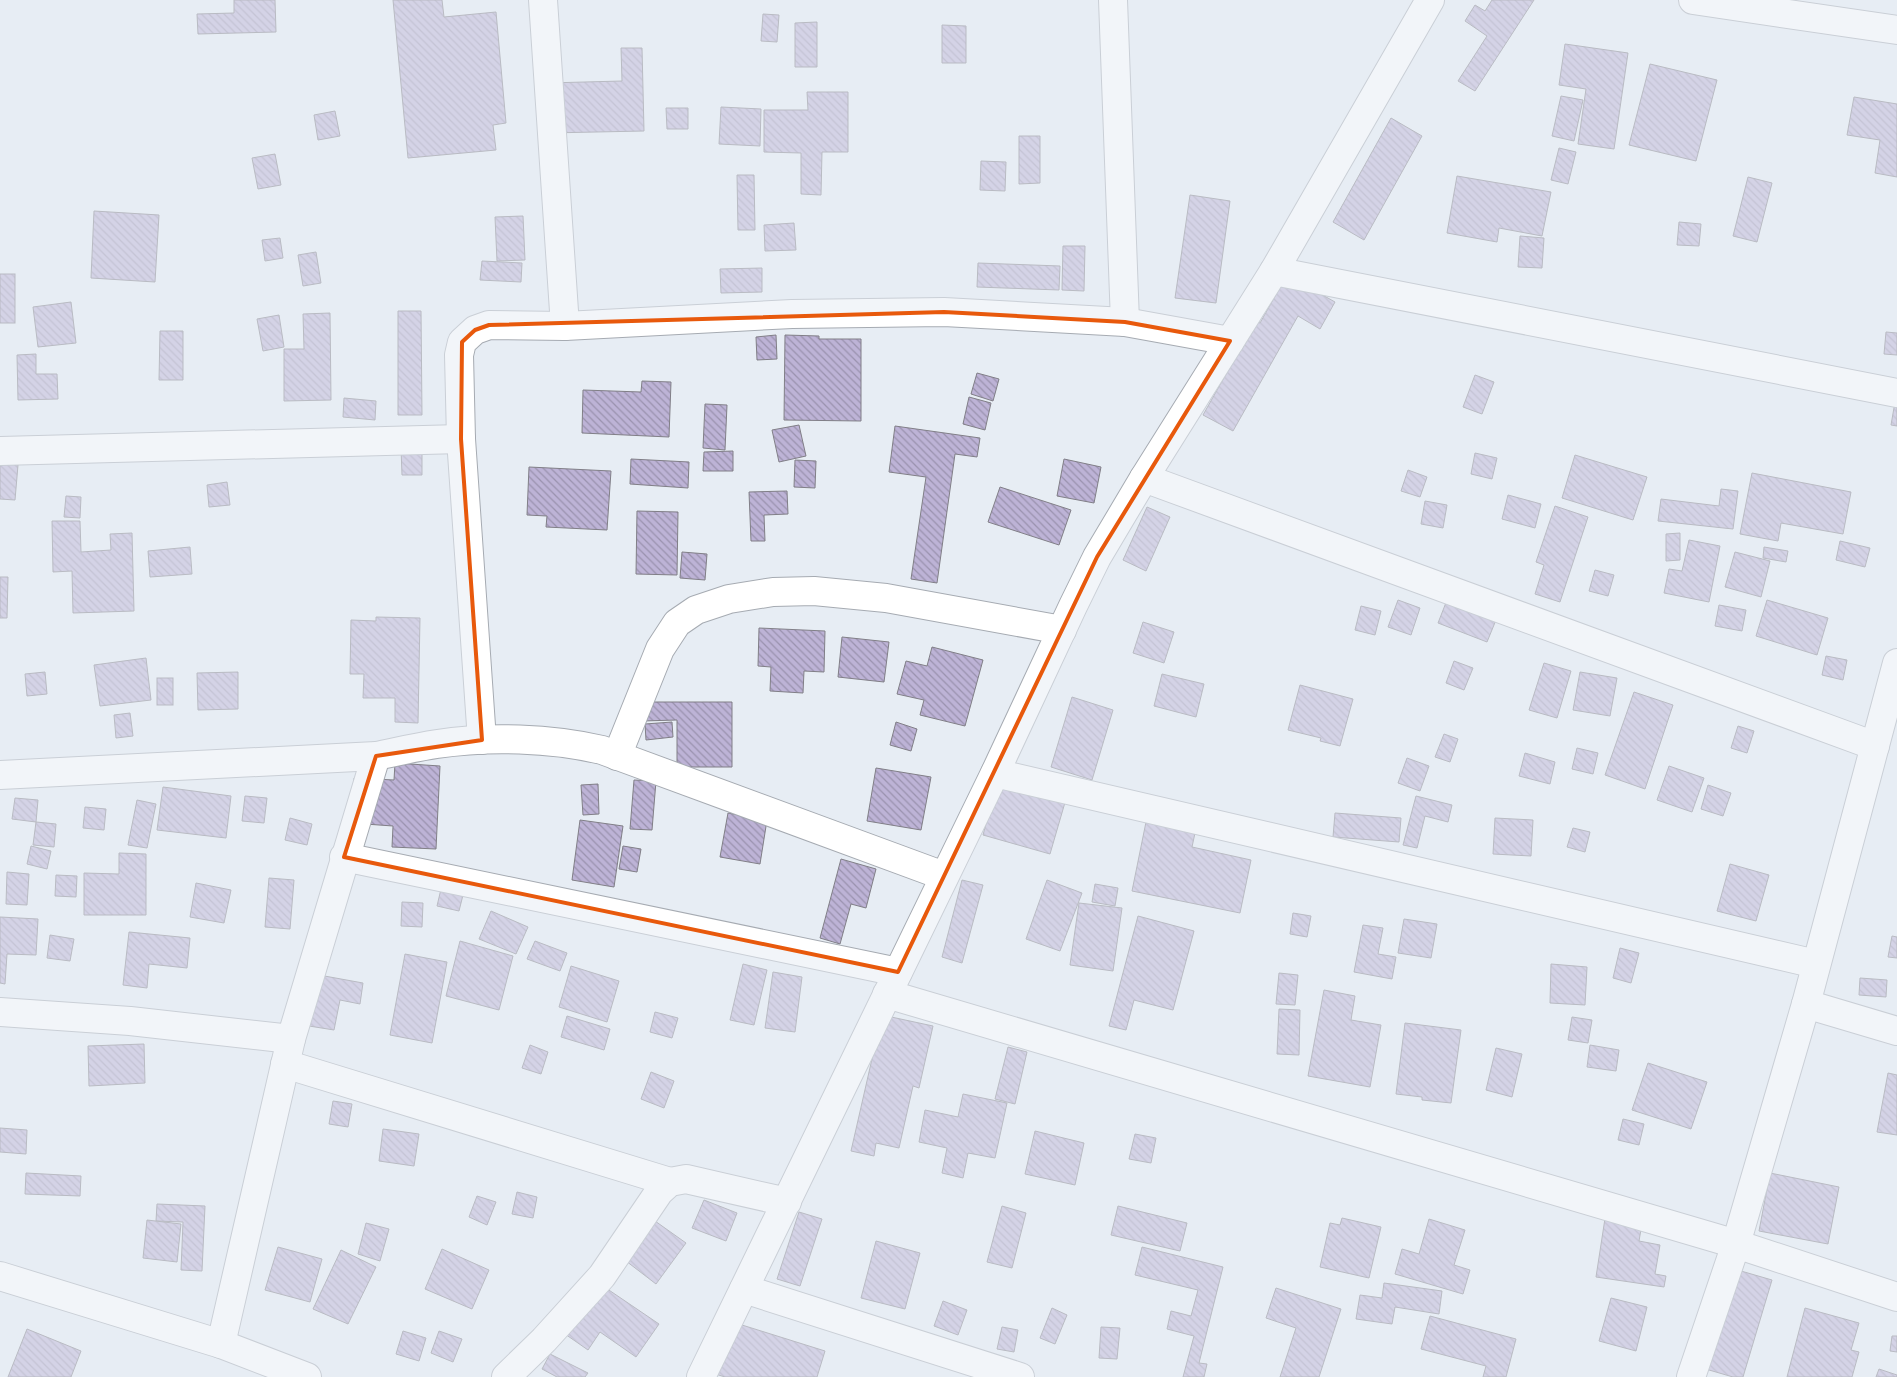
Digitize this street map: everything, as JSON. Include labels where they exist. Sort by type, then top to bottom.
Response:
[{"type":"street","points":[[543,0],[565,326]]},
{"type":"street","points":[[1112,0],[1125,322]]},
{"type":"street","points":[[701,1377],[944,876],[996,773],[1097,557],[1144,478],[1274,271],[1430,0]]},
{"type":"street","points":[[1693,0],[1897,30]]},
{"type":"street","points":[[1274,271],[1897,393]]},
{"type":"street","points":[[482,740],[461,439],[459,355],[462,342],[475,330],[489,326],[565,326],[792,314],[944,312],[1125,322],[1230,340]]},
{"type":"street","points":[[0,451],[461,439]]},
{"type":"street","points":[[1144,478],[1875,746]]},
{"type":"street","points":[[617,756],[660,649],[677,623],[696,610],[729,599],[773,592],[814,591],[886,598],[1062,630]]},
{"type":"street","points":[[1691,1377],[1736,1244],[1806,1004],[1897,663]]},
{"type":"street","points":[[0,775],[376,756],[437,744],[482,740],[551,741],[581,745],[617,756],[944,876]]},
{"type":"street","points":[[221,1344],[288,1052],[344,857],[376,756]]},
{"type":"street","points":[[996,773],[1816,964]]},
{"type":"street","points":[[344,857],[893,983],[1736,1244],[1897,1298]]},
{"type":"street","points":[[1806,1004],[1897,1031]]},
{"type":"street","points":[[0,1012],[130,1020],[288,1052],[670,1182],[686,1179],[787,1202]]},
{"type":"street","points":[[506,1377],[544,1340],[602,1276],[659,1192],[670,1182]]},
{"type":"street","points":[[0,1276],[221,1344],[307,1377]]},
{"type":"street","points":[[744,1290],[1020,1377]]},
{"type":"highlighted area","points":[[944,312],[1125,322],[1230,341],[1097,557],[898,972],[344,857],[376,756],[482,740],[461,439],[462,342],[475,330],[489,325]]},
{"type":"building","points":[[234,0],[275,0],[276,32],[198,34],[197,14],[234,13]]},
{"type":"building","points":[[393,0],[442,0],[444,17],[496,12],[506,123],[493,125],[496,150],[408,158]]},
{"type":"building","points":[[1492,0],[1534,0],[1475,91],[1458,81],[1487,36],[1465,21],[1475,5],[1485,11]]},
{"type":"building","points":[[763,14],[779,15],[777,42],[761,41]]},
{"type":"building","points":[[817,22],[817,67],[795,67],[795,23]]},
{"type":"building","points":[[942,25],[966,26],[966,63],[942,63]]},
{"type":"building","points":[[1565,44],[1628,53],[1614,149],[1578,144],[1586,89],[1559,85]]},
{"type":"building","points":[[621,48],[642,48],[644,131],[548,133],[547,83],[622,81]]},
{"type":"building","points":[[1650,64],[1717,80],[1696,161],[1629,145]]},
{"type":"building","points":[[807,92],[848,92],[848,152],[822,152],[821,195],[801,194],[801,153],[764,152],[764,110],[808,110]]},
{"type":"building","points":[[1561,96],[1583,100],[1574,141],[1552,136]]},
{"type":"building","points":[[1854,97],[1897,104],[1897,177],[1875,173],[1880,140],[1847,135]]},
{"type":"building","points":[[721,107],[761,109],[760,146],[719,144]]},
{"type":"building","points":[[666,108],[688,108],[688,129],[667,129]]},
{"type":"building","points":[[335,111],[340,136],[318,140],[314,115]]},
{"type":"building","points":[[1391,118],[1422,136],[1364,240],[1333,222]]},
{"type":"building","points":[[1019,136],[1040,136],[1040,183],[1019,184]]},
{"type":"building","points":[[1559,148],[1576,152],[1568,184],[1551,180]]},
{"type":"building","points":[[275,154],[281,185],[258,189],[252,158]]},
{"type":"building","points":[[981,161],[1006,162],[1005,191],[980,190]]},
{"type":"building","points":[[737,175],[754,175],[755,230],[738,230]]},
{"type":"building","points":[[1457,176],[1551,192],[1542,236],[1499,228],[1497,242],[1447,233]]},
{"type":"building","points":[[1748,177],[1772,183],[1757,242],[1733,236]]},
{"type":"building","points":[[1190,195],[1230,201],[1216,303],[1175,298]]},
{"type":"building","points":[[94,211],[159,215],[155,282],[91,278]]},
{"type":"building","points":[[523,216],[525,260],[497,261],[495,217]]},
{"type":"building","points":[[1679,222],[1701,224],[1699,246],[1677,245]]},
{"type":"building","points":[[794,223],[796,250],[765,251],[764,225]]},
{"type":"building","points":[[1520,236],[1544,238],[1542,268],[1518,267]]},
{"type":"building","points":[[280,238],[283,258],[265,261],[262,240]]},
{"type":"building","points":[[1063,246],[1085,246],[1084,291],[1062,290]]},
{"type":"building","points":[[316,252],[321,283],[303,286],[298,255]]},
{"type":"building","points":[[482,261],[522,263],[521,282],[480,280]]},
{"type":"building","points":[[978,263],[1060,266],[1059,290],[977,287]]},
{"type":"building","points":[[762,268],[762,292],[721,293],[720,269]]},
{"type":"building","points":[[0,274],[15,274],[15,323],[0,323]]},
{"type":"building","points":[[1287,275],[1335,302],[1320,329],[1298,316],[1233,431],[1203,415],[1256,321],[1260,323]]},
{"type":"building","points":[[71,302],[76,343],[38,347],[33,307]]},
{"type":"building","points":[[398,311],[421,311],[422,415],[398,415]]},
{"type":"building","points":[[330,313],[331,400],[284,401],[284,349],[304,349],[303,314]]},
{"type":"building","points":[[279,315],[284,347],[263,351],[257,319]]},
{"type":"building","points":[[160,331],[183,331],[183,380],[159,380]]},
{"type":"building","points":[[1886,332],[1897,333],[1897,355],[1884,354]]},
{"type":"building","points":[[776,335],[777,359],[757,360],[756,337]]},
{"type":"building","points":[[785,335],[819,336],[819,339],[861,339],[861,421],[784,420]]},
{"type":"building","points":[[36,354],[36,374],[57,374],[58,399],[18,400],[17,355]]},
{"type":"building","points":[[977,373],[999,379],[993,401],[971,394]]},
{"type":"building","points":[[1475,375],[1494,382],[1482,414],[1463,407]]},
{"type":"building","points":[[642,381],[671,382],[669,437],[582,433],[583,390],[641,392]]},
{"type":"building","points":[[969,397],[991,403],[985,430],[963,424]]},
{"type":"building","points":[[344,398],[376,401],[375,420],[343,417]]},
{"type":"building","points":[[1895,402],[1897,402],[1897,426],[1891,425]]},
{"type":"building","points":[[705,404],[727,405],[725,450],[703,448]]},
{"type":"building","points":[[799,425],[806,456],[779,462],[772,430]]},
{"type":"building","points":[[895,426],[980,438],[977,457],[955,454],[937,583],[911,579],[926,477],[889,472]]},
{"type":"building","points":[[401,448],[422,448],[422,475],[402,475]]},
{"type":"building","points":[[733,451],[733,471],[703,471],[704,452]]},
{"type":"building","points":[[1475,453],[1497,458],[1492,479],[1471,474]]},
{"type":"building","points":[[1575,455],[1647,477],[1633,520],[1562,498]]},
{"type":"building","points":[[631,459],[689,462],[688,488],[630,484]]},
{"type":"building","points":[[1064,459],[1101,467],[1094,503],[1057,496]]},
{"type":"building","points":[[795,460],[816,461],[815,488],[794,487]]},
{"type":"building","points":[[0,463],[18,465],[15,500],[0,499]]},
{"type":"building","points":[[529,467],[611,471],[607,530],[546,527],[547,516],[527,515]]},
{"type":"building","points":[[1408,470],[1427,477],[1420,497],[1401,491]]},
{"type":"building","points":[[1752,473],[1851,492],[1843,534],[1781,523],[1778,541],[1740,534]]},
{"type":"building","points":[[227,482],[230,505],[209,507],[207,485]]},
{"type":"building","points":[[1000,487],[1071,510],[1059,545],[988,522]]},
{"type":"building","points":[[1721,489],[1738,491],[1733,529],[1658,521],[1661,499],[1719,506]]},
{"type":"building","points":[[787,491],[788,514],[764,515],[765,541],[751,541],[749,492]]},
{"type":"building","points":[[1508,495],[1541,504],[1535,528],[1502,519]]},
{"type":"building","points":[[66,496],[81,497],[80,518],[64,517]]},
{"type":"building","points":[[1425,501],[1447,505],[1443,528],[1421,524]]},
{"type":"building","points":[[1555,506],[1588,517],[1560,602],[1535,594],[1544,565],[1536,562]]},
{"type":"building","points":[[1147,507],[1170,517],[1146,571],[1123,560]]},
{"type":"building","points":[[637,511],[678,512],[677,575],[636,574]]},
{"type":"building","points":[[52,521],[80,521],[81,552],[111,550],[110,534],[132,533],[134,611],[73,613],[72,571],[53,572]]},
{"type":"building","points":[[1680,533],[1680,560],[1666,561],[1666,534]]},
{"type":"building","points":[[1689,540],[1720,546],[1709,602],[1664,593],[1669,569],[1682,571]]},
{"type":"building","points":[[1840,541],[1870,548],[1865,567],[1836,560]]},
{"type":"building","points":[[190,547],[192,574],[150,577],[148,551]]},
{"type":"building","points":[[1764,547],[1788,551],[1786,562],[1763,558]]},
{"type":"building","points":[[682,552],[707,554],[705,580],[680,578]]},
{"type":"building","points":[[1735,552],[1770,561],[1761,597],[1725,587]]},
{"type":"building","points":[[1595,570],[1614,575],[1608,596],[1589,591]]},
{"type":"building","points":[[0,577],[8,577],[7,618],[0,618]]},
{"type":"building","points":[[1398,600],[1420,608],[1411,635],[1388,627]]},
{"type":"building","points":[[1447,600],[1496,620],[1487,642],[1438,623]]},
{"type":"building","points":[[1767,600],[1828,618],[1817,655],[1756,636]]},
{"type":"building","points":[[1719,605],[1746,610],[1742,631],[1715,626]]},
{"type":"building","points":[[1361,606],[1381,611],[1375,635],[1355,630]]},
{"type":"building","points":[[376,617],[420,618],[418,723],[395,722],[395,698],[363,698],[364,674],[350,674],[351,620],[376,621]]},
{"type":"building","points":[[1143,622],[1174,632],[1164,663],[1133,653]]},
{"type":"building","points":[[759,628],[825,631],[824,672],[804,671],[803,693],[770,691],[771,667],[758,666]]},
{"type":"building","points":[[842,637],[889,642],[884,682],[838,677]]},
{"type":"building","points":[[932,647],[983,660],[965,726],[920,715],[924,700],[897,694],[906,661],[927,666]]},
{"type":"building","points":[[1826,656],[1847,660],[1843,680],[1822,675]]},
{"type":"building","points":[[146,658],[151,700],[100,706],[94,665]]},
{"type":"building","points":[[1454,661],[1473,668],[1464,690],[1446,683]]},
{"type":"building","points":[[1544,663],[1571,671],[1557,718],[1529,710]]},
{"type":"building","points":[[45,672],[47,694],[27,696],[25,674]]},
{"type":"building","points":[[238,672],[238,709],[198,710],[197,673]]},
{"type":"building","points":[[1580,672],[1617,678],[1610,716],[1573,710]]},
{"type":"building","points":[[1162,674],[1204,684],[1196,717],[1154,706]]},
{"type":"building","points":[[157,678],[173,678],[173,705],[157,705]]},
{"type":"building","points":[[1300,685],[1353,699],[1340,746],[1320,741],[1321,738],[1288,730]]},
{"type":"building","points":[[1634,692],[1673,705],[1645,789],[1605,775]]},
{"type":"building","points":[[1072,697],[1113,710],[1092,780],[1051,767]]},
{"type":"building","points":[[642,702],[732,702],[732,767],[677,767],[677,720],[642,721]]},
{"type":"building","points":[[130,713],[133,736],[116,738],[114,715]]},
{"type":"building","points":[[672,722],[673,737],[646,740],[645,724]]},
{"type":"building","points":[[896,722],[917,729],[911,751],[890,745]]},
{"type":"building","points":[[1738,726],[1754,731],[1747,753],[1731,748]]},
{"type":"building","points":[[1444,734],[1458,739],[1450,762],[1435,757]]},
{"type":"building","points":[[1577,748],[1598,753],[1593,774],[1572,769]]},
{"type":"building","points":[[1525,753],[1555,762],[1550,784],[1519,776]]},
{"type":"building","points":[[1407,758],[1429,766],[1420,791],[1398,783]]},
{"type":"building","points":[[395,763],[440,766],[436,849],[392,847],[393,826],[351,823],[354,778],[394,780]]},
{"type":"building","points":[[1669,766],[1704,778],[1692,812],[1657,800]]},
{"type":"building","points":[[876,768],[931,777],[921,830],[867,821]]},
{"type":"building","points":[[634,780],[656,781],[652,830],[630,829]]},
{"type":"building","points":[[998,780],[1066,799],[1050,854],[983,835]]},
{"type":"building","points":[[598,784],[599,814],[583,815],[581,785]]},
{"type":"building","points":[[1708,785],[1731,793],[1723,816],[1701,809]]},
{"type":"building","points":[[163,787],[231,796],[226,838],[157,830]]},
{"type":"building","points":[[245,796],[267,798],[264,823],[242,821]]},
{"type":"building","points":[[1416,796],[1452,805],[1448,822],[1425,816],[1417,848],[1403,845]]},
{"type":"building","points":[[15,798],[38,800],[36,822],[12,819]]},
{"type":"building","points":[[137,800],[156,804],[147,848],[128,845]]},
{"type":"building","points":[[85,807],[106,809],[104,830],[83,828]]},
{"type":"building","points":[[728,813],[767,820],[760,864],[720,857]]},
{"type":"building","points":[[1335,813],[1401,818],[1399,842],[1333,837]]},
{"type":"building","points":[[290,818],[312,824],[307,845],[285,840]]},
{"type":"building","points":[[1495,818],[1533,820],[1531,856],[1493,854]]},
{"type":"building","points":[[580,820],[623,826],[614,887],[572,880]]},
{"type":"building","points":[[36,822],[56,824],[54,847],[33,845]]},
{"type":"building","points":[[1146,822],[1195,833],[1192,847],[1251,860],[1240,913],[1132,891]]},
{"type":"building","points":[[1573,828],[1590,832],[1585,852],[1567,847]]},
{"type":"building","points":[[31,846],[51,851],[47,869],[27,864]]},
{"type":"building","points":[[623,846],[641,849],[637,872],[619,869]]},
{"type":"building","points":[[119,853],[146,854],[146,915],[84,915],[84,873],[119,874]]},
{"type":"building","points":[[841,859],[876,869],[866,908],[851,904],[840,944],[820,938]]},
{"type":"building","points":[[1730,864],[1769,875],[1756,921],[1717,911]]},
{"type":"building","points":[[7,872],[29,874],[27,905],[6,904]]},
{"type":"building","points":[[56,875],[77,876],[76,897],[55,896]]},
{"type":"building","points":[[269,878],[294,880],[290,929],[265,927]]},
{"type":"building","points":[[962,880],[983,885],[962,963],[942,957]]},
{"type":"building","points":[[1047,880],[1082,893],[1060,951],[1026,939]]},
{"type":"building","points":[[196,883],[231,890],[224,923],[190,917]]},
{"type":"building","points":[[1095,884],[1118,888],[1115,906],[1092,902]]},
{"type":"building","points":[[441,889],[463,895],[459,911],[437,906]]},
{"type":"building","points":[[402,902],[423,903],[422,927],[401,926]]},
{"type":"building","points":[[1079,903],[1122,908],[1113,971],[1070,965]]},
{"type":"building","points":[[491,911],[528,927],[516,954],[479,939]]},
{"type":"building","points":[[1293,913],[1311,916],[1307,937],[1290,934]]},
{"type":"building","points":[[1138,916],[1194,931],[1173,1010],[1134,1000],[1126,1030],[1109,1026]]},
{"type":"building","points":[[0,917],[38,919],[36,955],[7,954],[5,984],[0,983]]},
{"type":"building","points":[[1404,919],[1437,924],[1431,958],[1398,953]]},
{"type":"building","points":[[1363,925],[1383,928],[1378,954],[1396,957],[1392,979],[1354,972]]},
{"type":"building","points":[[129,932],[190,938],[187,968],[149,964],[147,988],[123,985]]},
{"type":"building","points":[[50,935],[74,939],[70,961],[47,958]]},
{"type":"building","points":[[1892,936],[1897,937],[1897,958],[1888,957]]},
{"type":"building","points":[[460,941],[513,956],[499,1010],[446,996]]},
{"type":"building","points":[[535,941],[567,953],[560,971],[527,959]]},
{"type":"building","points":[[1620,948],[1639,953],[1631,983],[1613,978]]},
{"type":"building","points":[[405,954],[447,962],[432,1043],[390,1035]]},
{"type":"building","points":[[743,964],[767,970],[754,1025],[730,1020]]},
{"type":"building","points":[[1551,964],[1587,967],[1585,1005],[1550,1003]]},
{"type":"building","points":[[571,966],[619,981],[607,1022],[559,1007]]},
{"type":"building","points":[[773,972],[802,977],[795,1032],[765,1028]]},
{"type":"building","points":[[1279,973],[1298,975],[1295,1005],[1276,1004]]},
{"type":"building","points":[[319,975],[363,983],[360,1004],[340,1000],[334,1030],[309,1026]]},
{"type":"building","points":[[1860,978],[1887,980],[1886,997],[1859,995]]},
{"type":"building","points":[[1324,990],[1355,996],[1351,1020],[1381,1025],[1370,1087],[1308,1076]]},
{"type":"building","points":[[1279,1009],[1300,1010],[1299,1055],[1277,1054]]},
{"type":"building","points":[[655,1012],[678,1018],[672,1038],[650,1032]]},
{"type":"building","points":[[882,1015],[933,1026],[919,1088],[913,1086],[899,1148],[876,1143],[874,1156],[851,1151]]},
{"type":"building","points":[[567,1016],[610,1029],[604,1050],[561,1037]]},
{"type":"building","points":[[1572,1017],[1592,1020],[1588,1043],[1568,1040]]},
{"type":"building","points":[[1405,1023],[1461,1030],[1451,1103],[1422,1100],[1422,1097],[1396,1094]]},
{"type":"building","points":[[144,1044],[145,1083],[89,1086],[88,1046]]},
{"type":"building","points":[[530,1045],[548,1052],[541,1074],[522,1068]]},
{"type":"building","points":[[1590,1045],[1619,1050],[1616,1071],[1587,1067]]},
{"type":"building","points":[[1008,1047],[1027,1052],[1015,1104],[995,1099]]},
{"type":"building","points":[[1496,1048],[1522,1054],[1512,1097],[1486,1090]]},
{"type":"building","points":[[1648,1063],[1707,1082],[1691,1129],[1632,1110]]},
{"type":"building","points":[[651,1072],[674,1081],[664,1108],[641,1099]]},
{"type":"building","points":[[1888,1073],[1897,1075],[1897,1135],[1877,1132]]},
{"type":"building","points":[[963,1094],[1007,1103],[995,1158],[968,1153],[963,1178],[942,1173],[947,1148],[919,1142],[925,1110],[958,1117]]},
{"type":"building","points":[[333,1101],[352,1104],[348,1127],[329,1124]]},
{"type":"building","points":[[1623,1119],[1644,1124],[1639,1145],[1618,1140]]},
{"type":"building","points":[[0,1128],[27,1130],[26,1154],[0,1152]]},
{"type":"building","points":[[383,1129],[419,1134],[414,1166],[379,1161]]},
{"type":"building","points":[[1035,1131],[1084,1143],[1075,1185],[1025,1174]]},
{"type":"building","points":[[1135,1134],[1156,1138],[1151,1163],[1129,1159]]},
{"type":"building","points":[[26,1173],[81,1176],[80,1196],[25,1194]]},
{"type":"building","points":[[1770,1173],[1839,1187],[1828,1244],[1759,1231]]},
{"type":"building","points":[[517,1192],[537,1197],[533,1218],[512,1214]]},
{"type":"building","points":[[477,1196],[496,1202],[487,1225],[469,1217]]},
{"type":"building","points":[[704,1200],[737,1213],[726,1241],[692,1228]]},
{"type":"building","points":[[157,1204],[205,1206],[202,1271],[181,1270],[183,1222],[156,1221]]},
{"type":"building","points":[[1002,1206],[1026,1213],[1012,1268],[987,1262]]},
{"type":"building","points":[[1118,1206],[1187,1223],[1180,1251],[1111,1235]]},
{"type":"building","points":[[799,1212],[822,1219],[800,1286],[777,1279]]},
{"type":"building","points":[[1606,1212],[1643,1218],[1639,1241],[1660,1245],[1655,1274],[1666,1276],[1664,1287],[1596,1277]]},
{"type":"building","points":[[1342,1218],[1381,1227],[1369,1278],[1320,1267],[1330,1223],[1340,1225]]},
{"type":"building","points":[[1429,1219],[1465,1230],[1454,1265],[1470,1270],[1463,1294],[1395,1274],[1402,1249],[1419,1254]]},
{"type":"building","points":[[147,1220],[181,1224],[177,1262],[143,1258]]},
{"type":"building","points":[[655,1221],[686,1243],[656,1284],[626,1261]]},
{"type":"building","points":[[366,1223],[389,1229],[380,1261],[358,1254]]},
{"type":"building","points":[[876,1241],[920,1253],[905,1309],[861,1298]]},
{"type":"building","points":[[278,1247],[322,1259],[310,1302],[265,1290]]},
{"type":"building","points":[[1142,1247],[1223,1267],[1199,1363],[1207,1364],[1204,1377],[1183,1377],[1194,1336],[1167,1329],[1171,1311],[1191,1316],[1198,1290],[1135,1275]]},
{"type":"building","points":[[442,1249],[489,1270],[472,1309],[425,1289]]},
{"type":"building","points":[[341,1250],[376,1267],[348,1324],[313,1309]]},
{"type":"building","points":[[1741,1271],[1772,1280],[1743,1377],[1733,1377],[1692,1365]]},
{"type":"building","points":[[1384,1283],[1442,1291],[1439,1314],[1395,1307],[1392,1324],[1356,1319],[1360,1295],[1382,1298]]},
{"type":"building","points":[[600,1284],[659,1324],[636,1357],[600,1332],[588,1350],[565,1334]]},
{"type":"building","points":[[1276,1288],[1341,1309],[1319,1377],[1280,1377],[1296,1328],[1266,1318]]},
{"type":"building","points":[[1611,1298],[1647,1307],[1636,1351],[1599,1341]]},
{"type":"building","points":[[943,1301],[967,1310],[958,1335],[934,1326]]},
{"type":"building","points":[[1052,1308],[1067,1315],[1055,1344],[1040,1338]]},
{"type":"building","points":[[1805,1308],[1859,1323],[1851,1350],[1859,1352],[1852,1377],[1787,1377]]},
{"type":"building","points":[[1430,1316],[1516,1339],[1506,1377],[1483,1377],[1486,1366],[1421,1349]]},
{"type":"building","points":[[726,1320],[825,1351],[817,1377],[725,1377],[709,1372]]},
{"type":"building","points":[[1002,1327],[1018,1330],[1014,1352],[997,1349]]},
{"type":"building","points":[[1101,1327],[1120,1328],[1117,1359],[1099,1358]]},
{"type":"building","points":[[27,1329],[81,1351],[71,1377],[8,1377]]},
{"type":"building","points":[[403,1331],[426,1338],[419,1361],[396,1354]]},
{"type":"building","points":[[439,1331],[462,1339],[453,1362],[431,1353]]},
{"type":"building","points":[[1892,1336],[1897,1336],[1897,1352],[1890,1351]]},
{"type":"building","points":[[550,1354],[588,1373],[585,1377],[557,1377],[542,1369]]},
{"type":"building","points":[[1879,1369],[1897,1375],[1897,1377],[1876,1377]]}]
